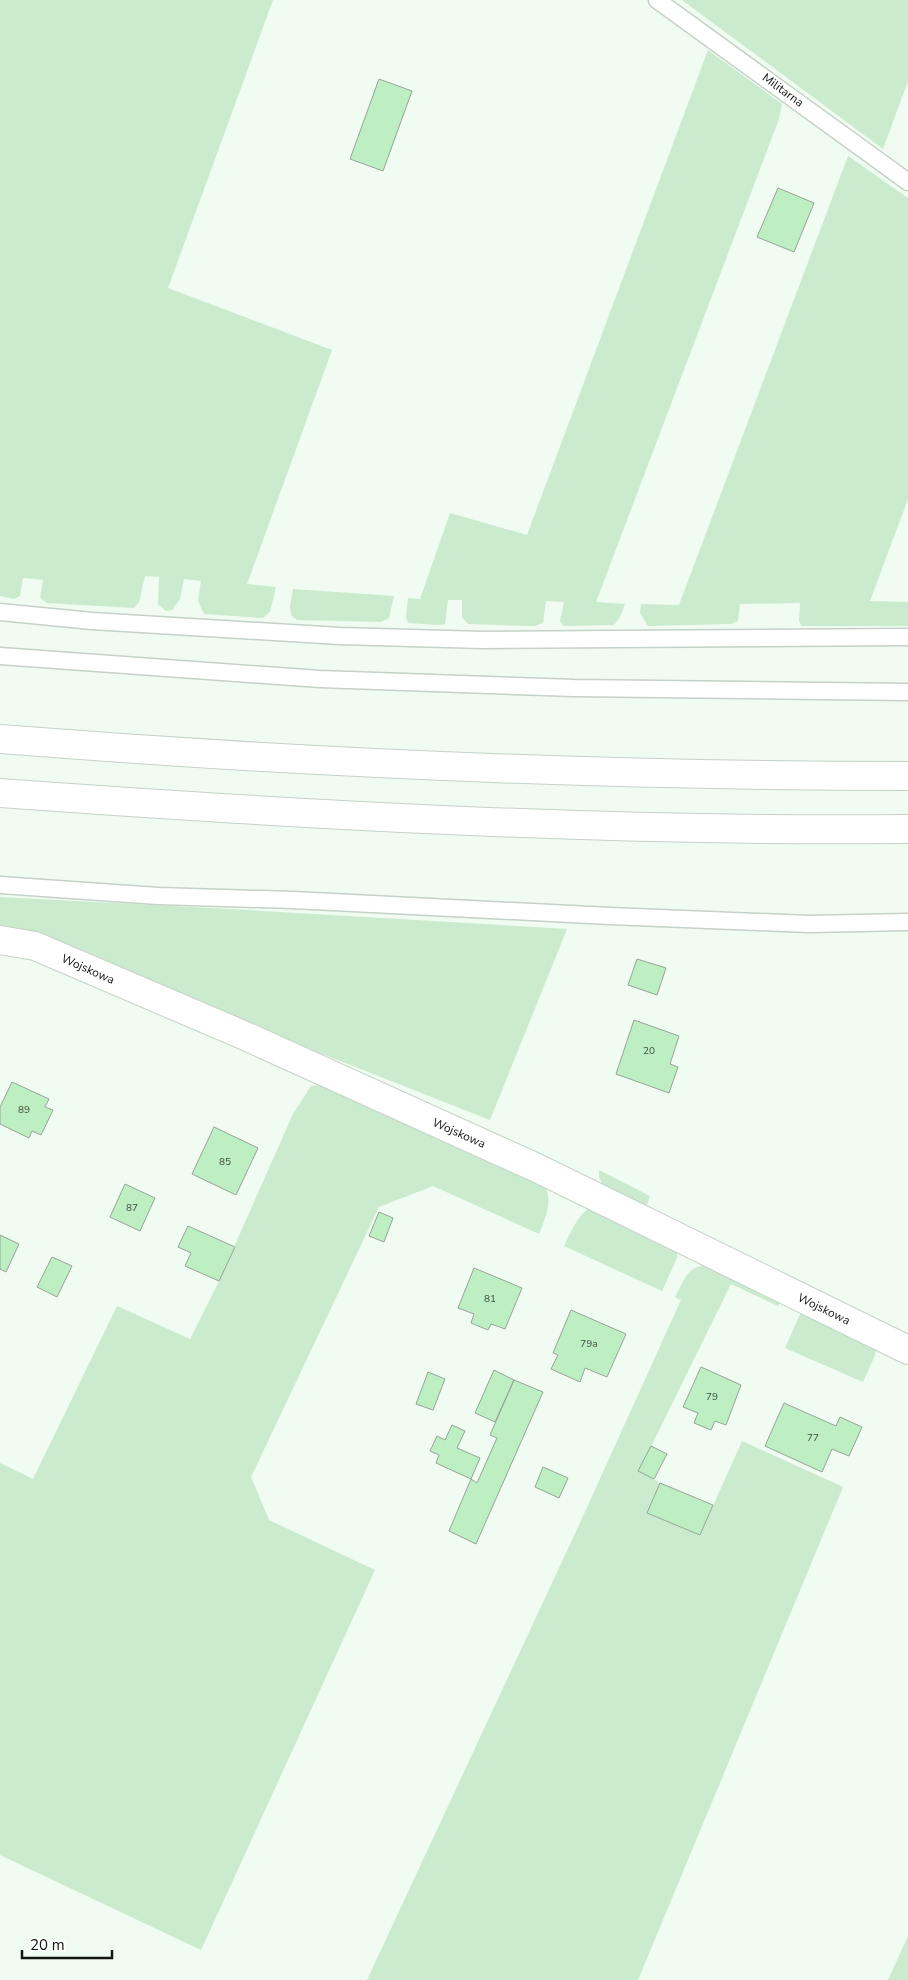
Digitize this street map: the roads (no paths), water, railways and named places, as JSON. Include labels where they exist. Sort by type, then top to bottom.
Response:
[{"type":"main road","points":[[0,739],[209,754],[497,768],[800,776],[908,776]]},
{"type":"main road","points":[[0,793],[192,807],[517,823],[810,830],[908,829]]},
{"type":"main road","name":"Wojskowa","points":[[0,940],[35,946],[252,1039],[537,1168],[908,1350]]},
{"type":"lane","name":"Militarna","points":[[657,0],[908,182]]},
{"type":"lane","points":[[0,612],[83,620],[340,636],[464,640],[908,637]]},
{"type":"lane","points":[[0,656],[320,679],[574,688],[908,692]]},
{"type":"lane","points":[[0,885],[158,896],[293,900],[610,916],[809,924],[908,922]]}]
